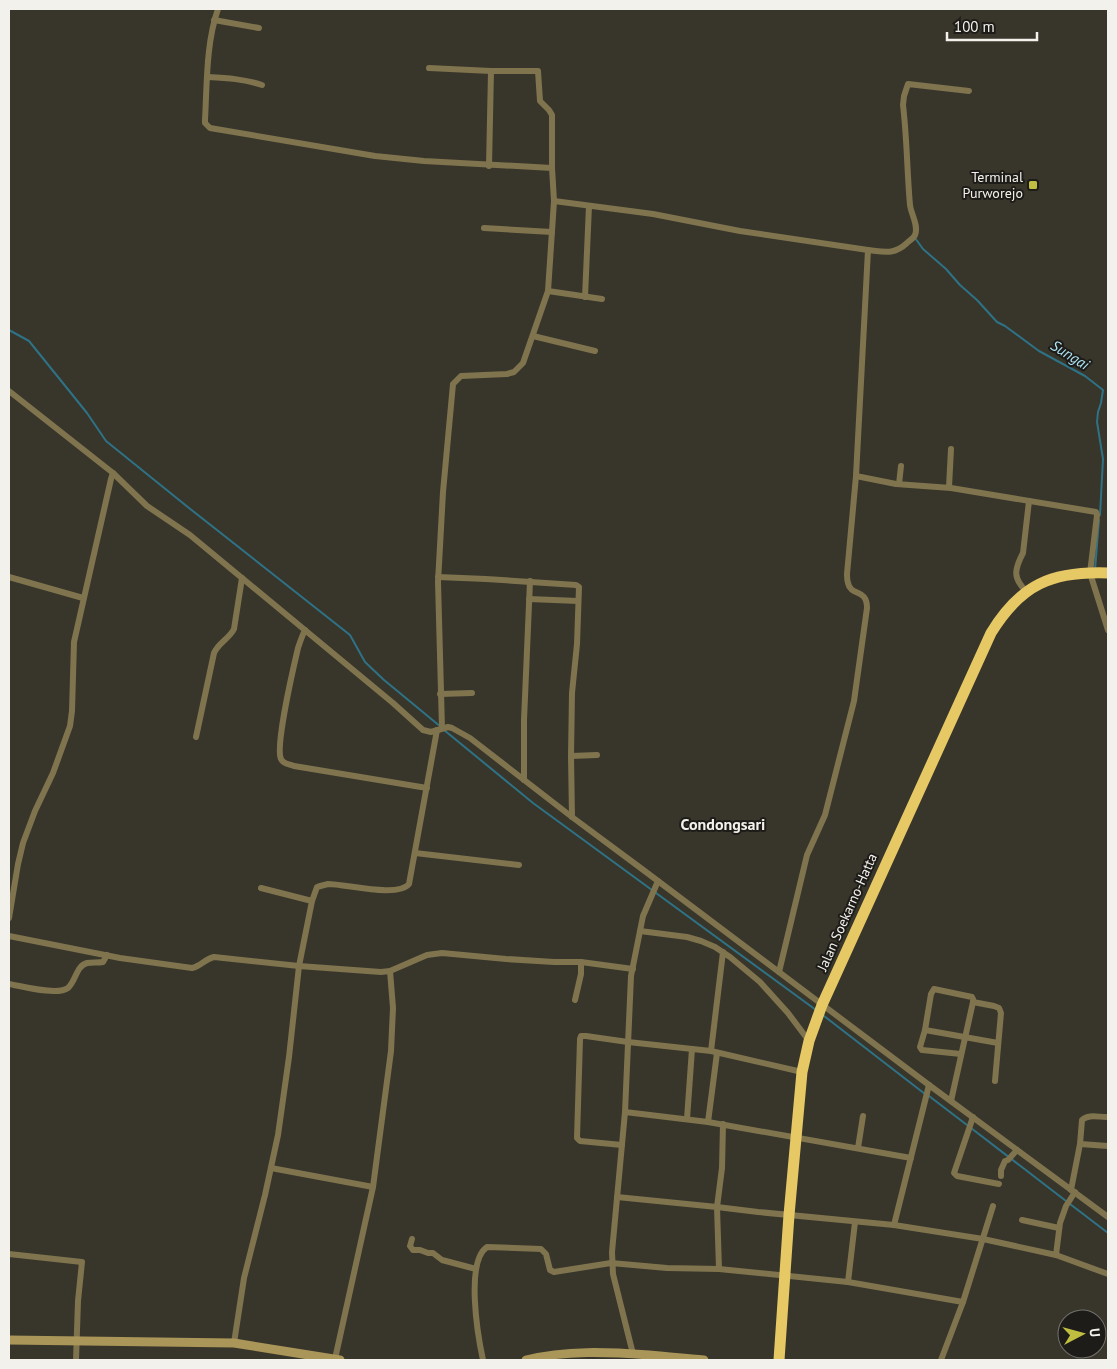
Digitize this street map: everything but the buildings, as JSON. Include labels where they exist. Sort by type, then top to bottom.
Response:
[{"type":"highway","name":"Jalan Soekarno-Hatta","points":[[779,1360],[784,1276],[802,1072],[809,1040],[820,1010],[991,633],[1002,615],[1026,591],[1039,583],[1055,577],[1108,573]]},
{"type":"main road","points":[[9,1340],[234,1343],[314,1358],[338,1360]]},
{"type":"main road","points":[[526,1360],[582,1352],[704,1360]]},
{"type":"street","points":[[218,9],[211,32],[205,120],[207,126],[212,129],[375,156],[490,166],[552,168]]},
{"type":"street","points":[[214,20],[259,28]]},
{"type":"street","points":[[234,1343],[244,1278],[271,1168],[286,1084],[299,966],[316,887],[327,884],[380,890],[402,889],[406,888],[409,884],[440,729],[438,577],[443,492],[453,384],[461,376],[514,372],[523,363],[548,291],[554,201],[552,114],[540,101],[538,71],[429,68]]},
{"type":"street","points":[[490,166],[491,71]]},
{"type":"street","points":[[208,77],[236,78],[262,85]]},
{"type":"street","points":[[554,201],[653,214],[740,231],[868,250],[896,251],[914,237],[916,233],[916,226],[910,207],[903,105],[908,84],[968,91]]},
{"type":"street","points":[[585,297],[589,206]]},
{"type":"street","points":[[484,228],[552,232]]},
{"type":"street","points":[[779,972],[807,855],[825,815],[854,702],[868,608],[865,597],[850,587],[847,574],[856,476],[868,250]]},
{"type":"street","points":[[548,291],[602,299]]},
{"type":"street","points":[[533,336],[595,351]]},
{"type":"street","points":[[9,391],[113,473],[146,506],[190,535],[423,730],[427,732],[452,728],[470,738],[572,818],[779,972],[820,1010],[929,1085],[1016,1152],[1108,1217]]},
{"type":"street","points":[[949,487],[951,449]]},
{"type":"street","points":[[899,484],[901,466]]},
{"type":"street","points":[[9,918],[23,842],[53,773],[70,726],[74,642],[113,473]]},
{"type":"street","points":[[856,476],[899,484],[949,487],[1096,513],[1090,573],[1108,630]]},
{"type":"street","points":[[1026,591],[1017,580],[1016,571],[1022,553],[1029,501]]},
{"type":"street","points":[[9,577],[83,598]]},
{"type":"street","points":[[438,577],[578,585],[580,589],[577,644],[572,693],[572,818]]},
{"type":"street","points":[[196,737],[214,653],[217,646],[232,634],[234,629],[242,578]]},
{"type":"street","points":[[524,780],[524,720],[530,582]]},
{"type":"street","points":[[529,599],[578,601]]},
{"type":"street","points":[[305,630],[294,664],[279,753],[281,761],[294,766],[427,788]]},
{"type":"street","points":[[440,694],[472,693]]},
{"type":"street","points":[[571,756],[597,755]]},
{"type":"street","points":[[415,853],[519,865]]},
{"type":"street","points":[[633,1354],[611,1263],[625,1112],[631,976],[644,916],[658,881]]},
{"type":"street","points":[[261,888],[312,901]]},
{"type":"street","points":[[640,931],[674,935],[701,941],[723,952],[760,982],[809,1040]]},
{"type":"street","points":[[9,936],[107,955],[192,968],[208,959],[214,958],[381,972],[390,971],[427,955],[442,953],[506,959],[582,962],[632,969]]},
{"type":"street","points":[[708,1122],[723,952]]},
{"type":"street","points":[[9,984],[48,991],[64,990],[71,984],[80,967],[88,963],[103,962],[107,955]]},
{"type":"street","points":[[575,1000],[582,962]]},
{"type":"street","points":[[338,1360],[373,1187],[392,1050],[393,1008],[390,971]]},
{"type":"street","points":[[951,1101],[974,999],[934,989],[931,994],[920,1047],[921,1050],[961,1054]]},
{"type":"street","points":[[973,1002],[994,1006],[999,1008],[1001,1013],[995,1081]]},
{"type":"street","points":[[925,1030],[998,1043]]},
{"type":"street","points":[[622,1145],[580,1141],[577,1138],[580,1039],[582,1036],[714,1052],[802,1072]]},
{"type":"street","points":[[687,1119],[692,1049]]},
{"type":"street","points":[[894,1225],[929,1085]]},
{"type":"street","points":[[625,1112],[723,1124],[911,1158]]},
{"type":"street","points":[[858,1148],[862,1116]]},
{"type":"street","points":[[1056,1255],[1060,1228],[1066,1206],[1073,1191],[1082,1120],[1090,1116],[1106,1118]]},
{"type":"street","points":[[973,1117],[954,1173],[957,1176],[999,1184]]},
{"type":"street","points":[[719,1269],[717,1207],[722,1168],[723,1124]]},
{"type":"street","points":[[1080,1144],[1108,1146]]},
{"type":"street","points":[[1001,1176],[1001,1170],[1005,1161],[1016,1152]]},
{"type":"street","points":[[271,1168],[373,1187]]},
{"type":"street","points":[[617,1197],[894,1225],[984,1239],[1056,1255],[1108,1274]]},
{"type":"street","points":[[941,1360],[963,1302],[993,1206]]},
{"type":"street","points":[[1022,1220],[1060,1228]]},
{"type":"street","points":[[848,1282],[855,1222]]},
{"type":"street","points":[[412,1239],[411,1249],[433,1254],[442,1260],[476,1269]]},
{"type":"street","points":[[483,1360],[475,1314],[474,1296],[476,1269],[482,1253],[487,1247],[540,1249],[546,1254],[550,1270],[554,1272],[611,1263],[667,1268],[719,1269],[848,1282],[963,1302]]},
{"type":"street","points":[[9,1254],[82,1262],[78,1301],[76,1360]]},
{"type":"waterway","name":"Sungai","points":[[915,238],[923,249],[946,269],[997,322],[1039,351],[1085,376],[1103,390],[1097,422],[1103,459],[1100,515]]},
{"type":"waterway","points":[[9,330],[29,341],[87,413],[106,441],[350,635],[365,662],[441,727]]},
{"type":"waterway","name":"Sungai","points":[[1095,570],[1099,520]]},
{"type":"waterway","points":[[444,730],[533,803],[816,1010]]},
{"type":"waterway","points":[[824,1016],[925,1094]]},
{"type":"waterway","points":[[929,1096],[967,1125]]},
{"type":"waterway","points":[[971,1128],[1066,1201]]},
{"type":"waterway","points":[[1070,1204],[1108,1233]]},
{"type":"place","name":"Terminal Purworejo","points":[[1033,185]]},
{"type":"district","name":"Condongsari","points":[[723,824]]}]
